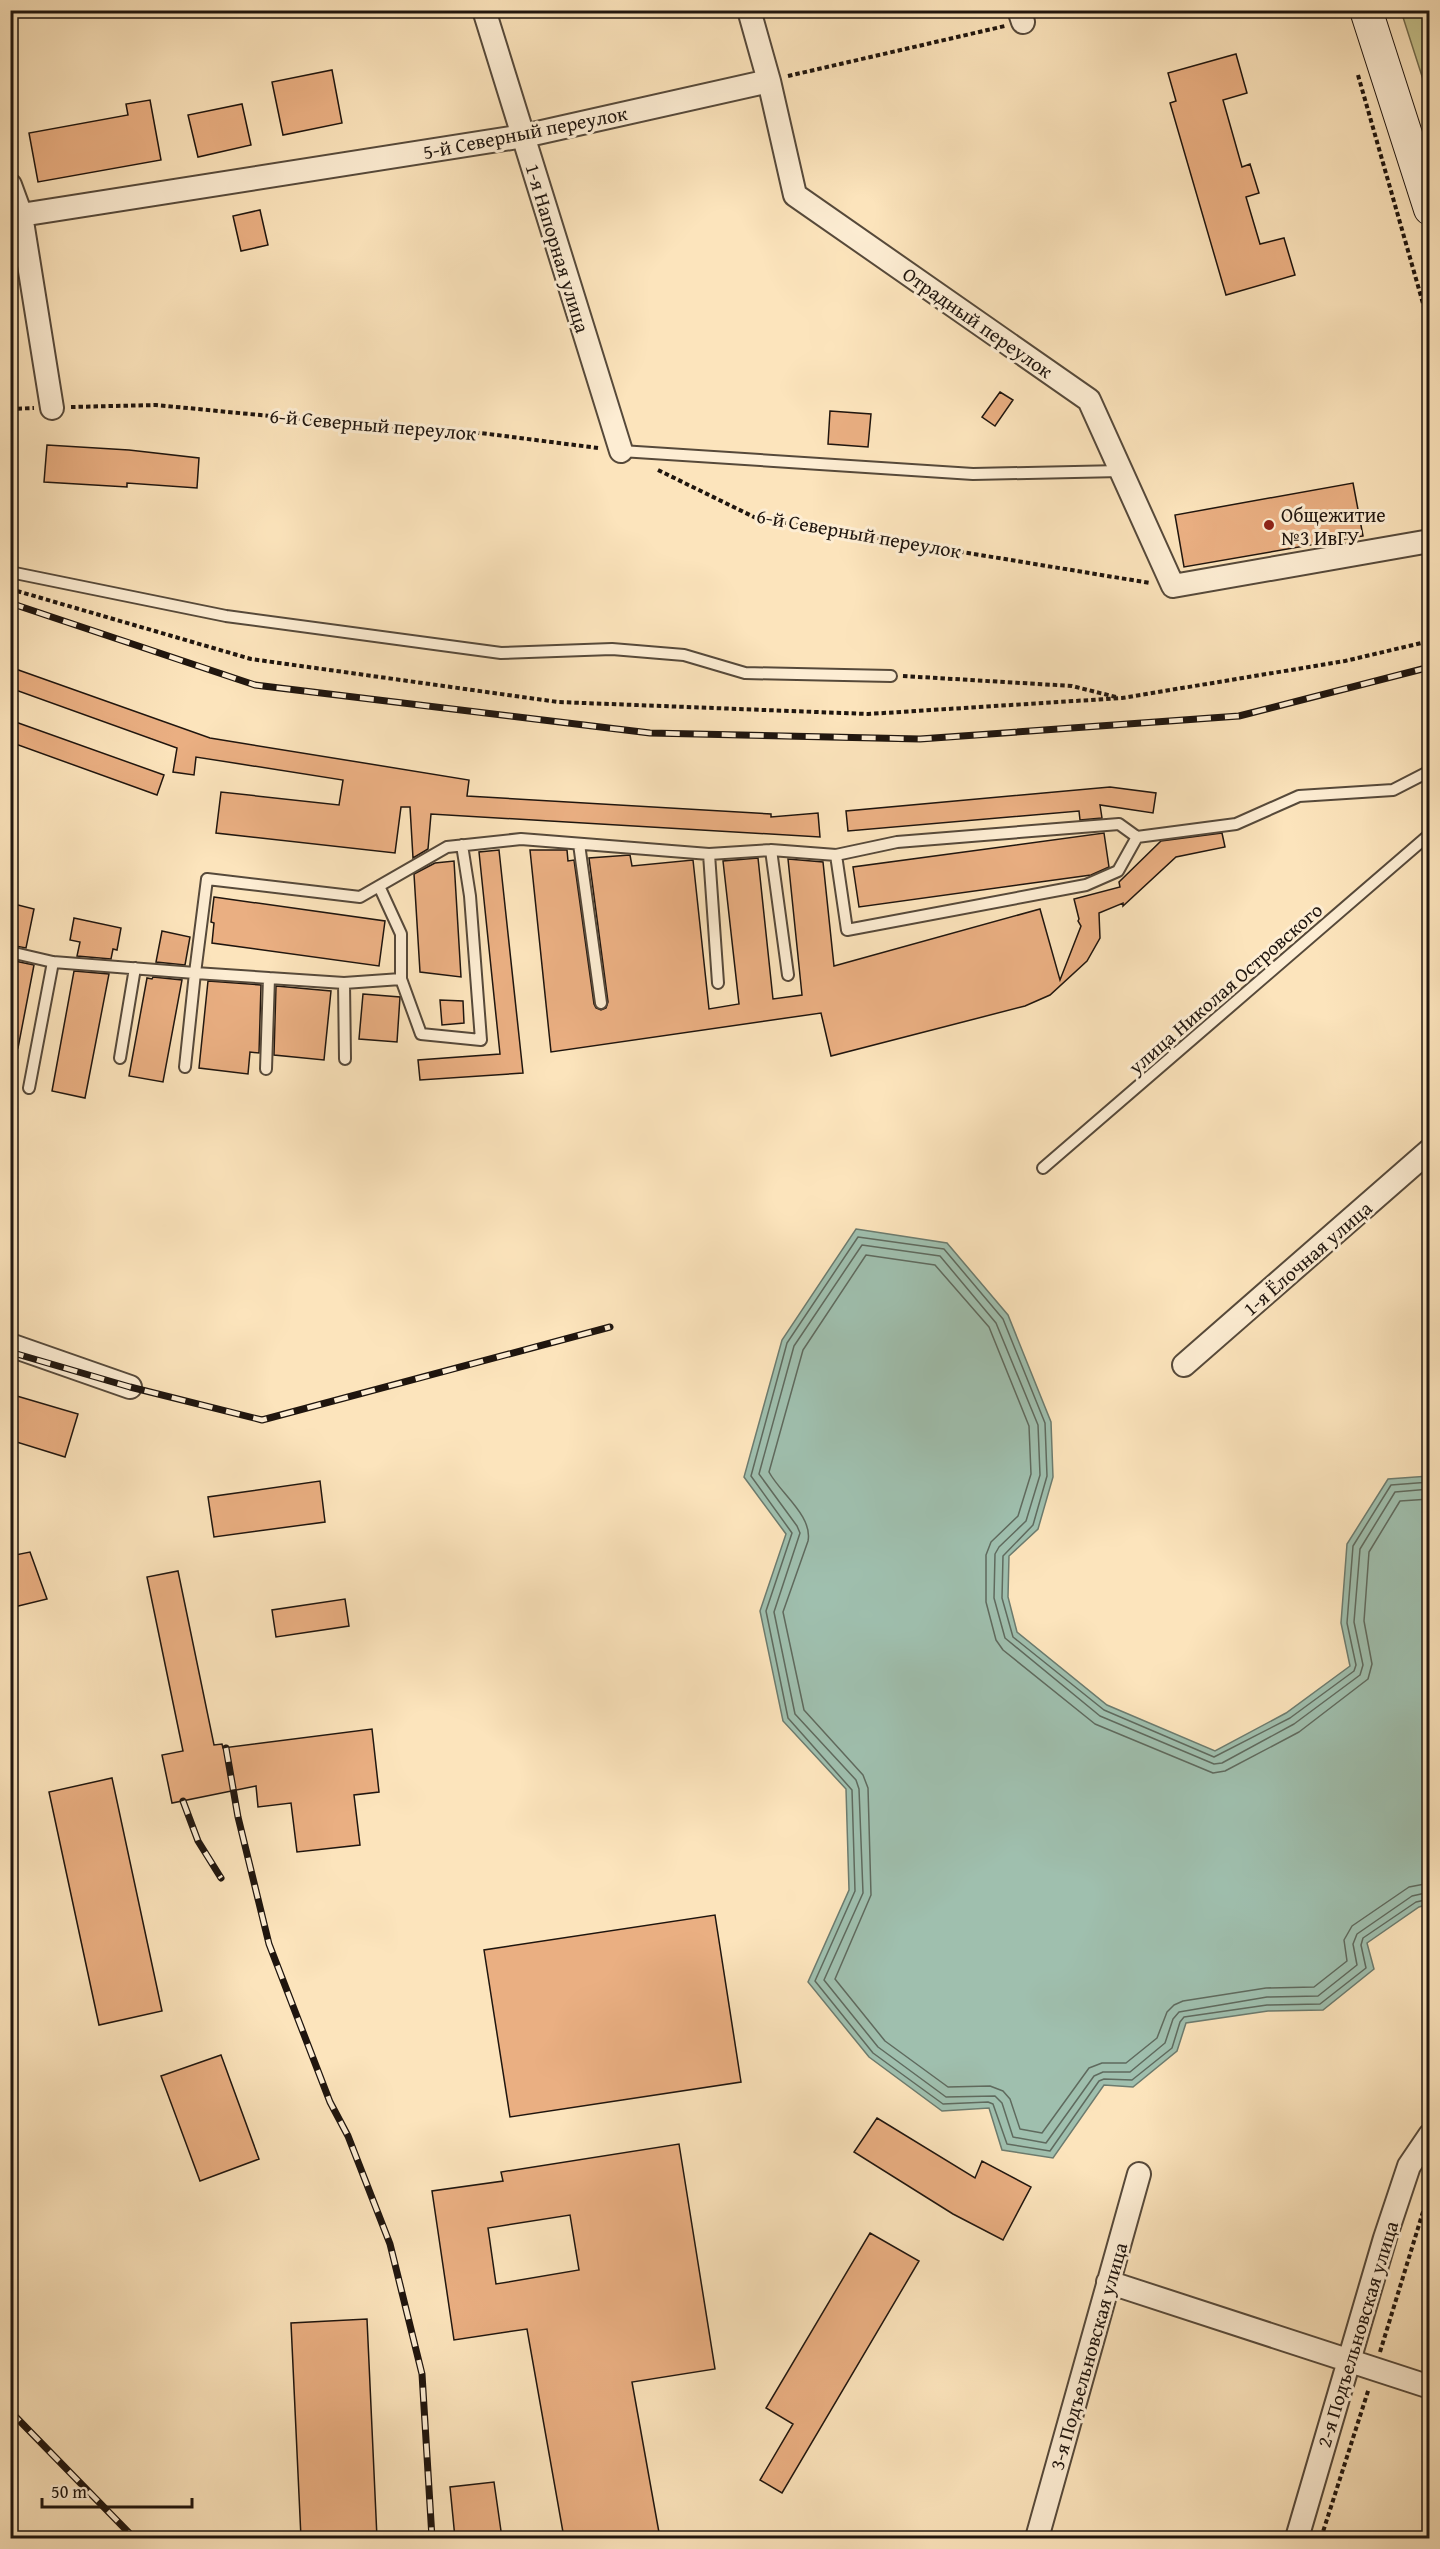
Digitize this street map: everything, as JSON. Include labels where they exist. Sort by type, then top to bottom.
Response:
[{"type":"main road","points":[[1366,10],[1430,209]]},
{"type":"street","name":"1-я Напорная улица","points":[[484,10],[621,451]]},
{"type":"street","name":"Отрадный переулок","points":[[749,10],[769,81],[795,195],[1089,400],[1173,586]]},
{"type":"street","name":"5-й Северный переулок","points":[[21,215],[524,136],[769,81]]},
{"type":"street","points":[[10,185],[21,215],[52,408]]},
{"type":"street","points":[[1173,586],[1430,541]]},
{"type":"street","name":"1-я Ёлочная улица","points":[[1184,1365],[1430,1150]]},
{"type":"street","points":[[10,1345],[130,1388]]},
{"type":"street","name":"2-я Подъельновская улица","points":[[1297,2538],[1409,2166],[1430,2135]]},
{"type":"street","name":"3-я Подъельновская улица","points":[[1037,2538],[1138,2174]]},
{"type":"street","points":[[1108,2282],[1430,2387]]},
{"type":"lane","points":[[621,451],[974,474],[1121,471]]},
{"type":"lane","points":[[10,572],[226,616],[501,653],[612,649],[684,655],[745,673],[891,676]]},
{"type":"lane","points":[[184,1067],[207,879],[360,897],[447,847],[521,839],[709,854],[771,850],[836,855],[897,842],[1119,824],[1137,837],[1236,824],[1299,796],[1393,790],[1430,771]]},
{"type":"lane","name":"улица Николая Островского","points":[[1043,1168],[1430,834]]},
{"type":"lane","points":[[836,855],[848,930],[1086,885],[1118,871],[1137,837]]},
{"type":"lane","points":[[579,844],[601,1003]]},
{"type":"lane","points":[[379,886],[401,934],[401,979],[421,1034],[481,1040],[470,896],[462,845]]},
{"type":"lane","points":[[771,850],[788,975]]},
{"type":"lane","points":[[709,854],[718,983]]},
{"type":"lane","points":[[10,952],[53,962],[195,973],[344,983],[401,979]]},
{"type":"lane","points":[[29,1088],[53,962]]},
{"type":"lane","points":[[120,1058],[135,968]]},
{"type":"lane","points":[[266,1069],[269,978]]},
{"type":"lane","points":[[344,983],[345,1059]]},
{"type":"path","points":[[769,81],[1021,16]]},
{"type":"path","points":[[1356,68],[1430,328]]},
{"type":"path","name":"6-й Северный переулок","points":[[10,409],[156,405],[363,425],[481,433],[621,451],[756,518],[1173,586]]},
{"type":"path","points":[[891,676],[1072,686],[1122,698]]},
{"type":"shaded area","points":[[1401,11],[1429,11],[1429,98]]},
{"type":"water","points":[[856,1229],[947,1243],[1008,1315],[1051,1422],[1053,1477],[1038,1529],[1009,1556],[1008,1597],[1017,1632],[1107,1705],[1215,1751],[1286,1713],[1350,1666],[1341,1623],[1347,1544],[1388,1479],[1429,1476],[1429,1904],[1419,1907],[1367,1943],[1374,1969],[1323,2010],[1268,2011],[1186,2023],[1177,2051],[1133,2087],[1104,2085],[1053,2158],[1002,2150],[989,2108],[942,2111],[869,2057],[808,1982],[849,1890],[846,1789],[783,1721],[760,1611],[786,1534],[744,1477],[782,1340]]},
{"type":"building","points":[[1236,54],[1247,93],[1223,100],[1242,167],[1250,164],[1259,193],[1246,197],[1260,244],[1284,238],[1295,275],[1226,295],[1170,103],[1176,101],[1168,73]]},
{"type":"building","points":[[332,70],[342,123],[283,135],[272,82]]},
{"type":"building","points":[[150,100],[161,160],[38,182],[29,133],[128,115],[126,104]]},
{"type":"building","points":[[242,104],[251,145],[198,157],[188,115]]},
{"type":"building","points":[[260,210],[268,245],[241,251],[233,216]]},
{"type":"building","points":[[1000,392],[1013,400],[995,426],[982,417]]},
{"type":"building","points":[[830,411],[871,414],[868,447],[828,444]]},
{"type":"building","points":[[47,445],[129,450],[199,458],[197,488],[127,483],[127,487],[44,482]]},
{"type":"building","name":"Общежитие №3 ИвГУ","points":[[1353,483],[1363,536],[1184,567],[1175,515]]},
{"type":"building","points":[[10,667],[210,738],[469,780],[467,796],[771,814],[771,817],[818,813],[820,837],[431,814],[428,849],[413,858],[410,807],[401,807],[395,853],[216,833],[221,792],[339,805],[343,780],[196,757],[194,775],[173,772],[177,748],[10,688]]},
{"type":"building","points":[[10,720],[164,775],[157,795],[10,742]]},
{"type":"building","points":[[1110,787],[1156,793],[1153,813],[1100,805],[1102,818],[1080,820],[1079,811],[848,831],[846,811]]},
{"type":"building","points":[[1104,833],[1109,867],[1091,875],[859,907],[853,867]]},
{"type":"building","points":[[1222,833],[1225,847],[1176,857],[1123,906],[1123,903],[1099,913],[1100,938],[1087,961],[1050,995],[1025,1006],[831,1056],[821,1013],[551,1052],[530,850],[567,850],[568,861],[574,860],[594,1004],[601,1010],[606,1008],[608,1002],[589,858],[630,855],[632,866],[693,860],[709,1009],[739,1004],[723,861],[758,858],[773,999],[802,995],[788,859],[823,862],[834,966],[1040,909],[1060,980],[1081,926],[1074,899],[1120,887],[1119,882],[1161,841]]},
{"type":"building","points":[[499,850],[523,1073],[420,1080],[418,1060],[500,1054],[479,852]]},
{"type":"building","points":[[454,861],[461,977],[420,972],[414,874],[435,863]]},
{"type":"building","points":[[214,897],[385,921],[379,966],[212,943],[214,923],[211,922]]},
{"type":"building","points":[[10,903],[34,909],[26,948],[10,945]]},
{"type":"building","points":[[74,918],[121,928],[117,950],[113,949],[111,959],[77,956],[80,942],[70,940]]},
{"type":"building","points":[[162,931],[190,937],[185,965],[156,962]]},
{"type":"building","points":[[10,960],[34,965],[18,1048],[10,1047]]},
{"type":"building","points":[[74,971],[109,974],[85,1098],[52,1091]]},
{"type":"building","points":[[153,977],[182,980],[163,1082],[129,1076],[147,978],[152,979]]},
{"type":"building","points":[[208,981],[261,985],[259,1053],[250,1052],[248,1074],[199,1068]]},
{"type":"building","points":[[276,986],[331,991],[324,1060],[274,1055]]},
{"type":"building","points":[[363,994],[400,997],[397,1042],[359,1039]]},
{"type":"building","points":[[440,1000],[463,1001],[464,1023],[442,1025]]},
{"type":"building","points":[[10,1394],[78,1414],[65,1457],[10,1440]]},
{"type":"building","points":[[320,1481],[325,1522],[214,1537],[208,1497]]},
{"type":"building","points":[[30,1552],[47,1599],[10,1608],[10,1556]]},
{"type":"building","points":[[178,1571],[214,1745],[222,1744],[223,1748],[372,1729],[379,1792],[354,1795],[360,1845],[297,1852],[291,1803],[258,1807],[256,1786],[172,1803],[162,1755],[183,1751],[147,1577]]},
{"type":"building","points":[[345,1599],[349,1626],[276,1637],[272,1610]]},
{"type":"building","points":[[112,1778],[162,2011],[99,2025],[49,1792]]},
{"type":"building","points":[[715,1915],[741,2082],[510,2117],[484,1950]]},
{"type":"building","points":[[221,2055],[259,2159],[200,2181],[161,2076]]},
{"type":"building","points":[[877,2118],[975,2178],[982,2161],[1031,2187],[1003,2240],[953,2214],[854,2152]]},
{"type":"building","points":[[679,2144],[715,2369],[632,2382],[660,2538],[564,2538],[527,2329],[454,2340],[432,2191],[503,2181],[501,2172]],"holes":[[[570,2215],[579,2270],[496,2284],[488,2228]]]},
{"type":"building","points":[[870,2233],[919,2261],[782,2493],[760,2480],[793,2424],[766,2408]]},
{"type":"building","points":[[367,2319],[377,2538],[301,2538],[291,2323]]},
{"type":"building","points":[[494,2482],[502,2538],[455,2538],[450,2487]]},
{"type":"railway","points":[[10,603],[255,685],[650,733],[920,739],[1239,716],[1430,667]]},
{"type":"railway","points":[[10,1352],[130,1387],[262,1420],[610,1327]]},
{"type":"railway","points":[[226,1748],[238,1817],[269,1944],[330,2102],[348,2136],[390,2244],[422,2374],[432,2538]]},
{"type":"railway","points":[[183,1801],[198,1841],[221,1878]]},
{"type":"railway","points":[[10,2411],[134,2538]]},
{"type":"place","name":"Общежитие №3 ИвГУ","points":[[1269,525]]}]
